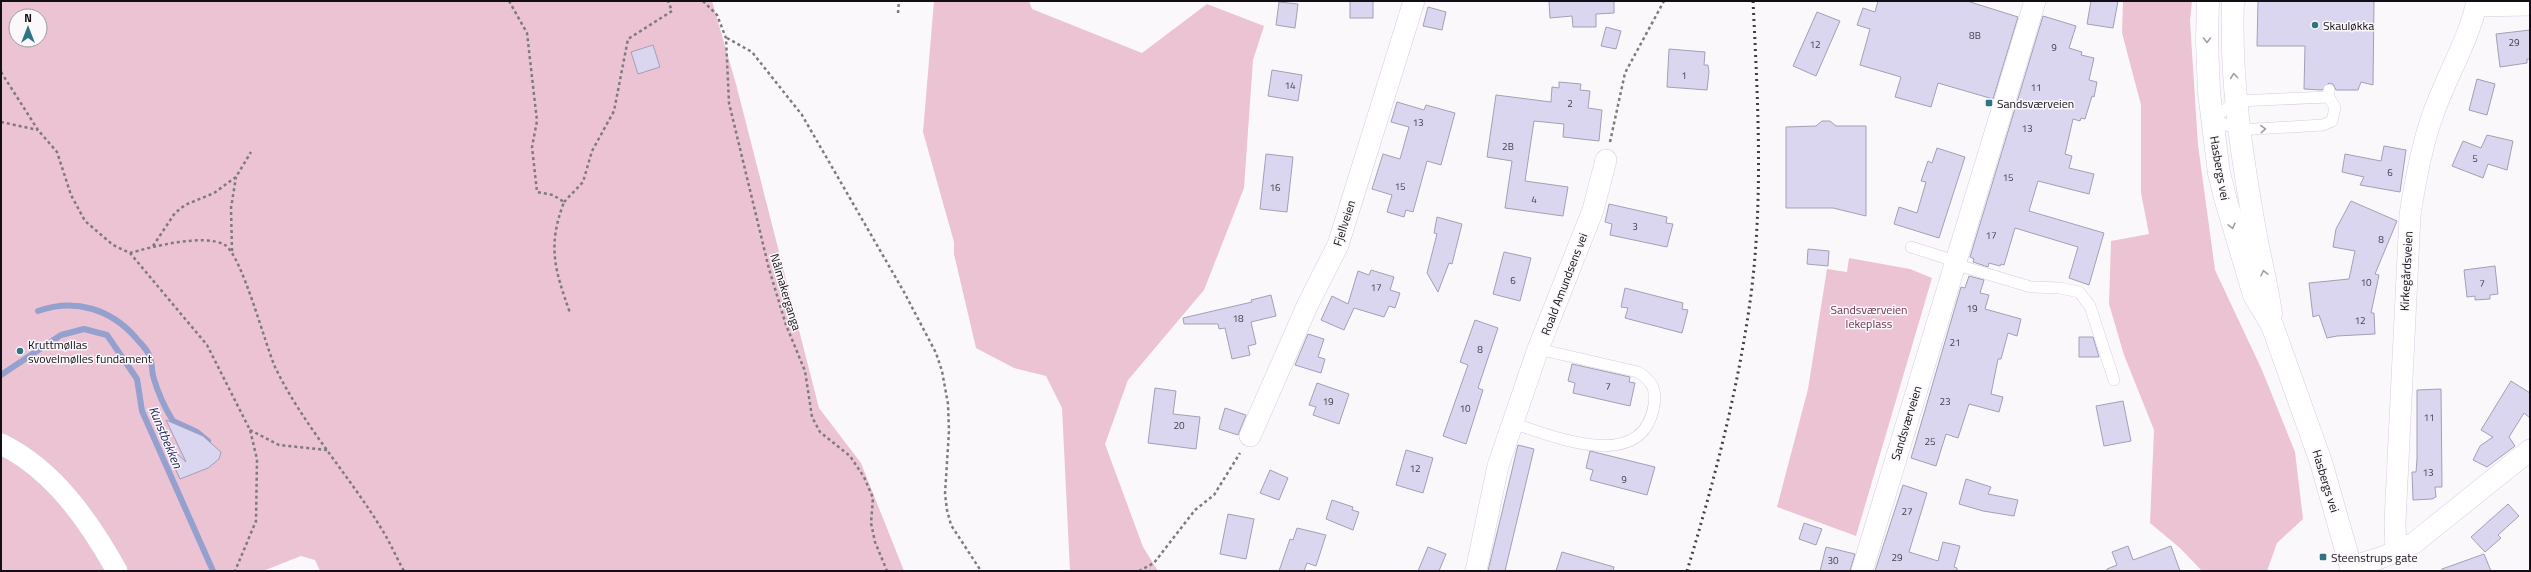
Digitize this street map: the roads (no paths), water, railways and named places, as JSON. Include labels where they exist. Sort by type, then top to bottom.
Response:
[{"type":"street","name":"Fjellveien","points":[[1250,436],[1308,304],[1338,245],[1414,1]]},
{"type":"street","name":"Sandsværveien","points":[[1862,571],[2035,1]]},
{"type":"street","name":"Hasbergs vei","points":[[2208,1],[2207,67],[2212,119],[2220,173],[2239,250],[2254,295],[2272,326],[2321,462],[2352,569]]},
{"type":"street","name":"Hasbergs vei","points":[[2234,1],[2236,101],[2272,326]]},
{"type":"street","points":[[2476,4],[2530,5]]},
{"type":"street","name":"Kirkegårdsveien","points":[[2396,552],[2395,522],[2407,245],[2412,201],[2418,166],[2432,117],[2476,4]]},
{"type":"street","name":"Roald Amundsens vei","points":[[1476,571],[1486,513],[1512,423],[1538,350],[1593,210],[1606,160]]},
{"type":"street","points":[[1,444],[32,463],[68,498],[88,523],[117,571]]},
{"type":"street","points":[[2352,569],[2396,552],[2430,532],[2530,450]]},
{"type":"lane","points":[[2329,94],[2334,108],[2332,122],[2323,125],[2240,130],[2212,119],[2236,101],[2329,94]]},
{"type":"lane","points":[[1912,247],[2031,287],[2060,288],[2079,292],[2090,306],[2114,380]]},
{"type":"lane","points":[[1512,423],[1573,442],[1610,446],[1625,443],[1642,434],[1652,416],[1655,401],[1653,385],[1648,378],[1638,372],[1538,350]]},
{"type":"waterway","points":[[38,311],[52,307],[79,306],[104,313],[126,328],[148,353],[158,390],[173,421],[197,432],[208,441]]},
{"type":"waterway","name":"Kunstbekken","points":[[1,375],[61,335],[84,329],[107,335],[137,379],[142,411],[213,571]]},
{"type":"railway","points":[[1687,571],[1715,474],[1731,408],[1744,342],[1754,271],[1758,194],[1758,117],[1753,1]]},
{"type":"place","name":"Skauløkka","points":[[2315,25]]},
{"type":"place","name":"Sandsværveien","points":[[1989,103]]},
{"type":"place","name":"Kruttmøllas svovelmølles fundament","points":[[20,351]]},
{"type":"place","name":"Steenstrups gate","points":[[2323,557]]},
{"type":"park label","name":"Sandsværveien lekeplass","points":[[1869,316]]}]
